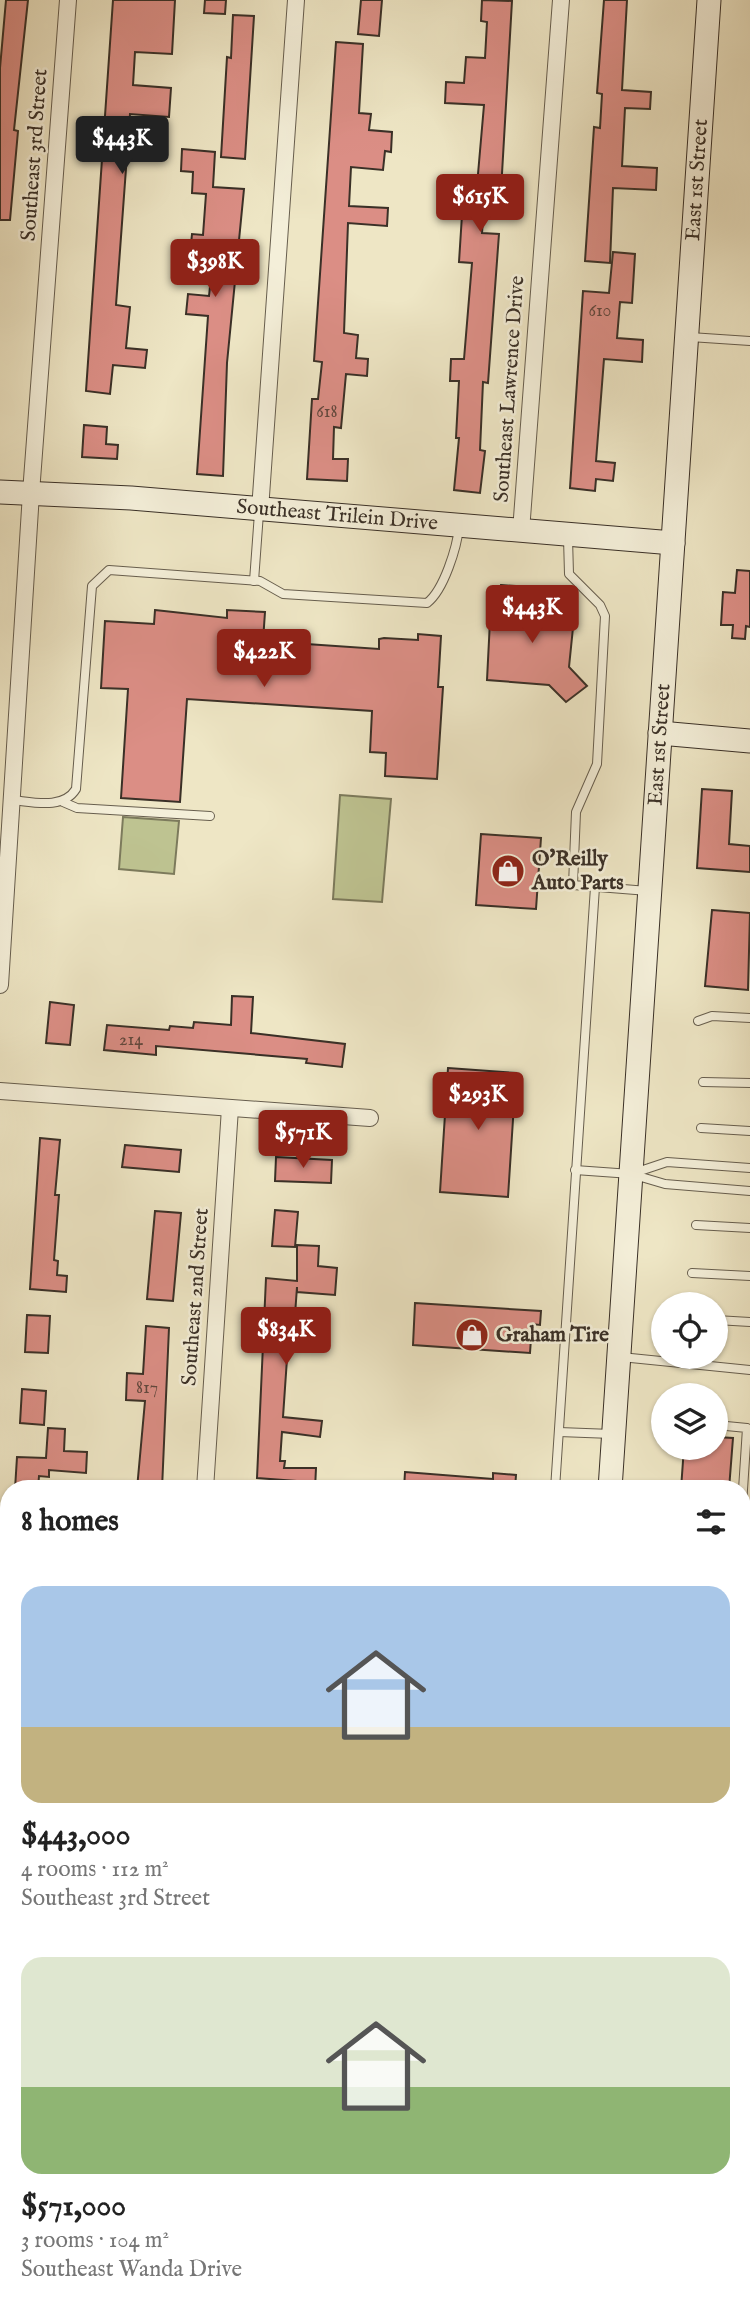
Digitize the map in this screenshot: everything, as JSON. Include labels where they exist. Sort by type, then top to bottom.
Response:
[{"type":"main road","name":"East 1st Street","points":[[611,1480],[709,0]]},
{"type":"main road","name":"Southeast Trilein Drive","points":[[0,492],[673,543]]},
{"type":"main road","points":[[660,733],[750,741]]},
{"type":"street","name":"Southeast 3rd Street","points":[[0,985],[31,493],[68,0]]},
{"type":"street","points":[[260,510],[296,0]]},
{"type":"street","name":"Southeast Lawrence Drive","points":[[521,531],[561,0]]},
{"type":"street","points":[[0,1091],[370,1118]]},
{"type":"street","name":"Southeast 2nd Street","points":[[206,1480],[230,1108]]},
{"type":"lane","points":[[687,337],[750,341]]},
{"type":"lane","points":[[254,581],[260,510]]},
{"type":"lane","points":[[63,802],[74,793],[77,784],[94,581],[109,570],[254,581],[283,594],[422,603],[434,596],[457,547],[459,526]]},
{"type":"lane","points":[[568,535],[569,573],[600,605],[605,616],[597,764],[576,812],[573,885],[650,892]]},
{"type":"lane","points":[[12,800],[63,802],[78,808],[209,816]]},
{"type":"lane","points":[[556,1480],[595,887]]},
{"type":"lane","points":[[698,1021],[712,1016],[750,1018]]},
{"type":"lane","points":[[703,1082],[750,1083]]},
{"type":"lane","points":[[701,1128],[750,1130]]},
{"type":"lane","points":[[631,1174],[667,1162],[750,1168]]},
{"type":"lane","points":[[575,1170],[631,1174],[665,1184],[750,1191]]},
{"type":"lane","points":[[696,1225],[750,1228]]},
{"type":"lane","points":[[692,1273],[750,1276]]},
{"type":"lane","points":[[728,1321],[750,1322]]},
{"type":"lane","points":[[619,1357],[750,1370]]},
{"type":"lane","points":[[728,1426],[747,1428],[744,1480]]},
{"type":"lane","points":[[559,1432],[614,1434]]},
{"type":"green space","points":[[340,795],[391,799],[382,902],[333,899]]},
{"type":"green space","points":[[123,817],[179,821],[174,874],[119,869]]},
{"type":"building","points":[[6,0],[28,0],[14,130],[18,131],[10,220],[0,220],[0,68]]},
{"type":"building","points":[[113,0],[175,0],[172,54],[135,52],[133,85],[171,88],[169,117],[130,114],[116,305],[130,307],[126,348],[147,350],[145,368],[113,365],[110,394],[86,391]]},
{"type":"building","points":[[205,0],[226,0],[225,14],[204,13]]},
{"type":"building","points":[[361,0],[382,0],[379,36],[358,34]]},
{"type":"building","points":[[482,0],[512,1],[500,208],[484,207],[482,233],[499,234],[488,383],[483,382],[480,450],[485,451],[480,493],[454,490],[459,438],[456,438],[459,381],[450,381],[451,359],[464,359],[472,263],[459,262],[462,215],[439,213],[441,194],[476,197],[484,105],[445,103],[446,82],[464,83],[466,57],[485,58],[487,22],[481,21]]},
{"type":"building","points":[[604,0],[627,0],[622,90],[651,92],[650,109],[625,108],[622,166],[657,168],[656,190],[613,188],[610,263],[585,261],[594,127],[600,128],[602,94],[597,93]]},
{"type":"building","points":[[233,15],[254,16],[245,159],[221,157],[227,57],[231,58]]},
{"type":"building","points":[[336,42],[363,44],[359,113],[371,114],[369,130],[392,132],[391,152],[385,151],[383,170],[351,167],[349,206],[388,208],[387,226],[348,223],[344,333],[358,335],[356,358],[368,359],[367,376],[346,374],[341,428],[334,427],[333,459],[348,459],[347,481],[307,479],[312,399],[318,399],[322,362],[314,361]]},
{"type":"building","points":[[182,149],[215,152],[213,187],[244,189],[227,363],[223,476],[197,474],[208,316],[186,314],[188,294],[209,296],[213,258],[190,255],[192,234],[203,235],[206,194],[192,193],[193,172],[181,171]]},
{"type":"building","points":[[613,252],[635,254],[632,303],[620,302],[617,338],[643,340],[642,362],[604,359],[596,461],[615,463],[613,481],[596,479],[595,491],[570,488],[583,291],[609,293]]},
{"type":"building","points":[[84,425],[107,427],[106,444],[118,445],[117,459],[82,457]]},
{"type":"building","points":[[737,570],[750,571],[750,627],[746,626],[745,639],[732,638],[733,625],[721,625],[723,592],[735,593]]},
{"type":"building","points":[[501,585],[515,586],[515,602],[523,605],[575,608],[569,667],[587,686],[566,702],[549,685],[487,680],[491,601],[499,601]]},
{"type":"building","points":[[155,610],[227,618],[227,610],[265,612],[263,641],[379,649],[379,639],[418,640],[418,634],[441,636],[438,687],[443,687],[437,779],[385,776],[386,753],[370,752],[372,711],[187,699],[180,802],[121,798],[128,689],[101,688],[105,621],[154,624]]},
{"type":"building","points":[[702,789],[732,791],[729,844],[750,846],[750,872],[697,868]]},
{"type":"building","name":"O'Reilly Auto Parts","points":[[481,834],[541,838],[536,909],[476,905]]},
{"type":"building","points":[[712,910],[750,913],[748,990],[705,986]]},
{"type":"building","points":[[232,996],[253,997],[251,1033],[345,1044],[342,1067],[306,1063],[307,1059],[156,1046],[156,1055],[104,1050],[107,1025],[169,1030],[170,1026],[193,1028],[194,1022],[231,1025]]},
{"type":"building","points":[[50,1002],[74,1005],[70,1045],[46,1043]]},
{"type":"building","points":[[448,1068],[516,1073],[508,1197],[440,1192]]},
{"type":"building","points":[[40,1138],[60,1140],[55,1195],[59,1195],[54,1260],[58,1261],[57,1275],[67,1276],[66,1292],[30,1289]]},
{"type":"building","points":[[125,1145],[181,1150],[179,1172],[122,1167]]},
{"type":"building","points":[[276,1157],[332,1160],[331,1183],[275,1181]]},
{"type":"building","points":[[275,1210],[298,1212],[295,1247],[272,1246]]},
{"type":"building","points":[[155,1211],[181,1213],[173,1301],[147,1299]]},
{"type":"building","points":[[297,1245],[319,1246],[318,1266],[337,1268],[335,1295],[297,1292],[297,1287],[295,1315],[290,1315],[283,1417],[322,1421],[320,1437],[282,1432],[280,1461],[285,1461],[284,1468],[316,1468],[315,1480],[257,1478],[266,1278],[297,1281]]},
{"type":"building","name":"Graham Tire","points":[[415,1303],[541,1311],[540,1325],[532,1324],[530,1353],[413,1345]]},
{"type":"building","points":[[27,1315],[50,1316],[48,1353],[25,1352]]},
{"type":"building","points":[[146,1326],[169,1328],[162,1480],[138,1480],[145,1401],[126,1400],[127,1373],[143,1374]]},
{"type":"building","points":[[22,1389],[46,1391],[44,1425],[20,1423]]},
{"type":"building","points":[[48,1428],[65,1429],[64,1451],[87,1452],[86,1473],[49,1470],[49,1477],[16,1480],[17,1457],[46,1458]]},
{"type":"building","points":[[728,1438],[733,1438],[730,1480],[682,1480],[683,1460],[728,1460]]},
{"type":"building","points":[[405,1472],[493,1479],[493,1473],[516,1475],[516,1480],[405,1480]]},
{"type":"place","name":"O'Reilly Auto Parts","points":[[508,871]]},
{"type":"place","name":"Graham Tire","points":[[472,1335]]}]
